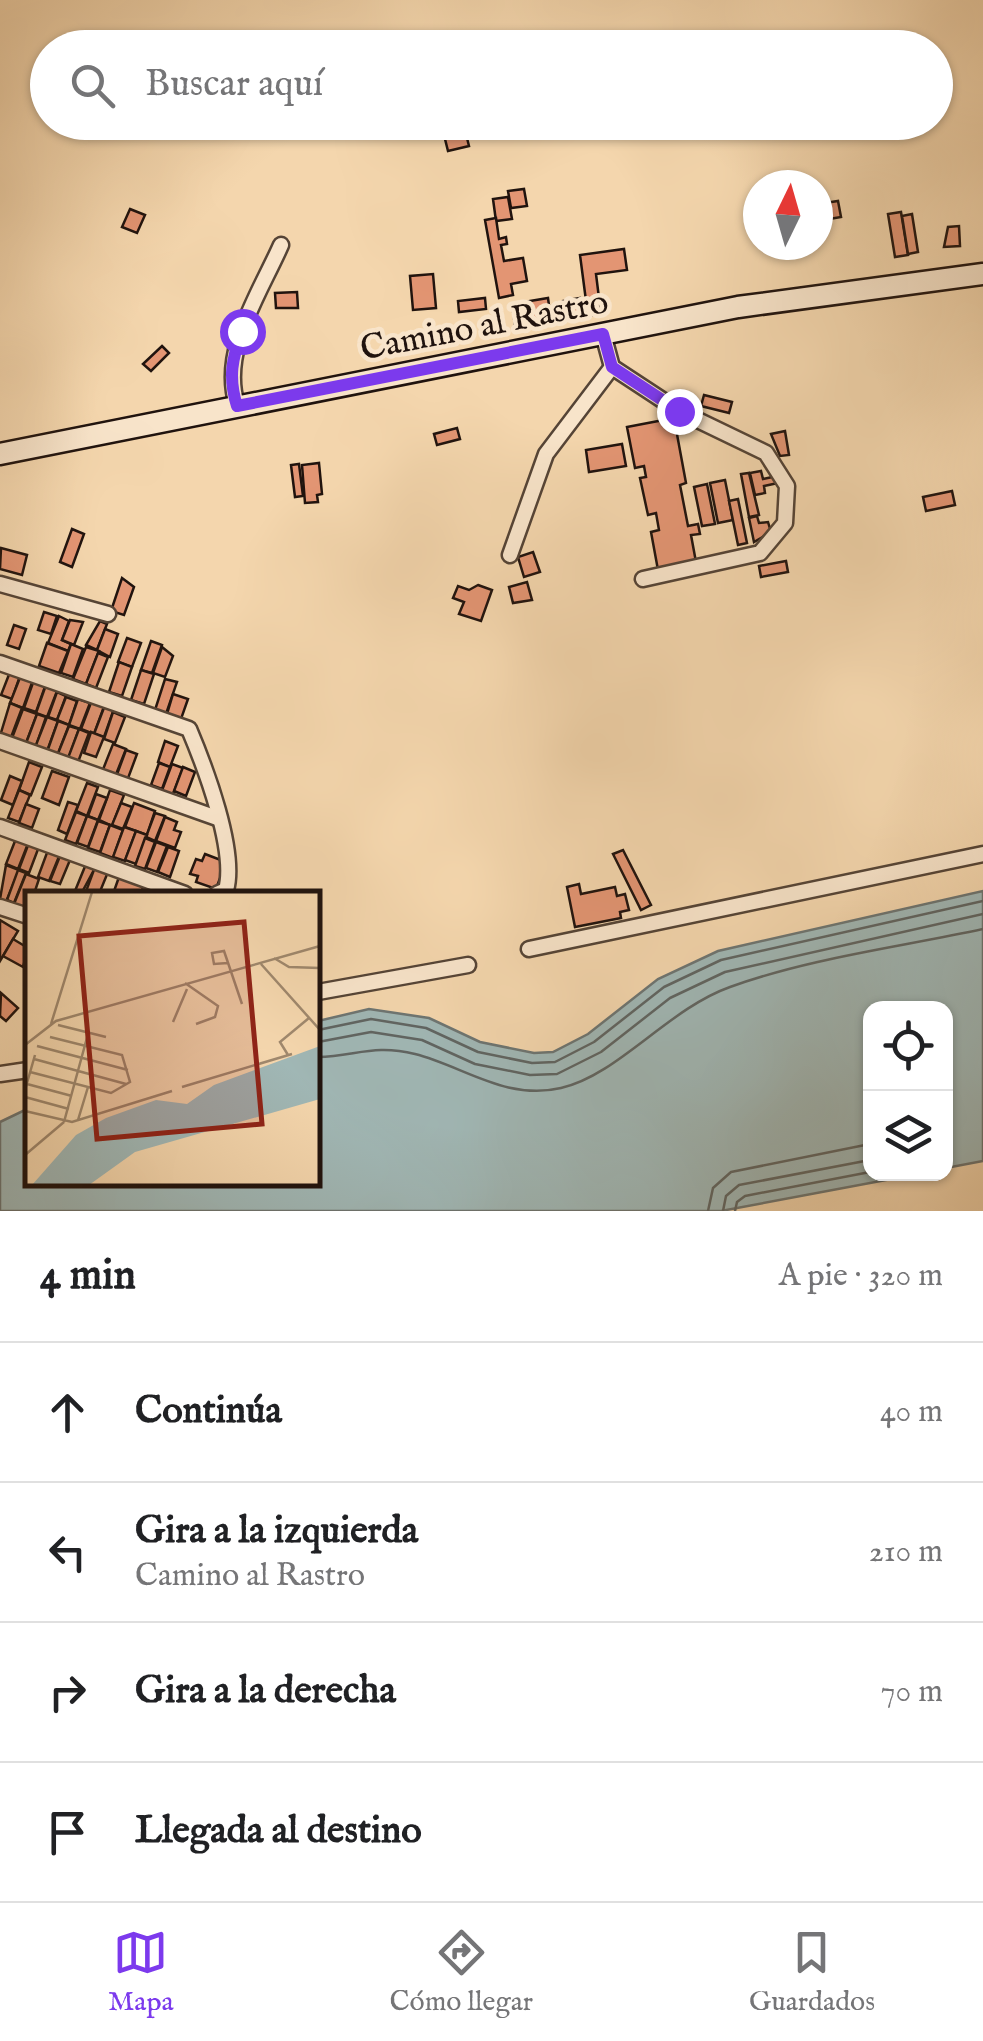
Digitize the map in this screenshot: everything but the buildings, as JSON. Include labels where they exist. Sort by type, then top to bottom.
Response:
[{"type":"street","points":[[237,406],[230,384],[231,362],[281,245]]},
{"type":"street","name":"Camino al Rastro","points":[[0,454],[738,307],[983,274]]},
{"type":"street","points":[[603,334],[612,367],[679,411],[766,453],[787,486],[786,524],[760,552],[642,579]]},
{"type":"street","points":[[510,555],[546,454],[612,367]]},
{"type":"street","points":[[0,584],[108,614]]},
{"type":"street","points":[[0,663],[189,728],[208,772],[229,853],[231,874],[224,891]]},
{"type":"street","points":[[0,740],[217,818]]},
{"type":"street","points":[[0,826],[177,891]]},
{"type":"street","points":[[530,949],[983,854]]},
{"type":"street","points":[[0,906],[25,915]]},
{"type":"street","points":[[320,992],[468,965]]},
{"type":"street","points":[[0,1074],[25,1070]]},
{"type":"water","points":[[983,891],[983,1161],[953,1167],[953,1001],[863,1001],[863,1181],[881,1181],[721,1211],[0,1211],[0,1122],[25,1110],[25,1186],[320,1186],[320,1021],[369,1009],[429,1018],[480,1042],[534,1053],[553,1052],[588,1034],[658,979],[718,951]]},
{"type":"route","points":[[242,331],[231,362],[230,384],[237,406],[603,334],[612,367],[679,411]]}]
